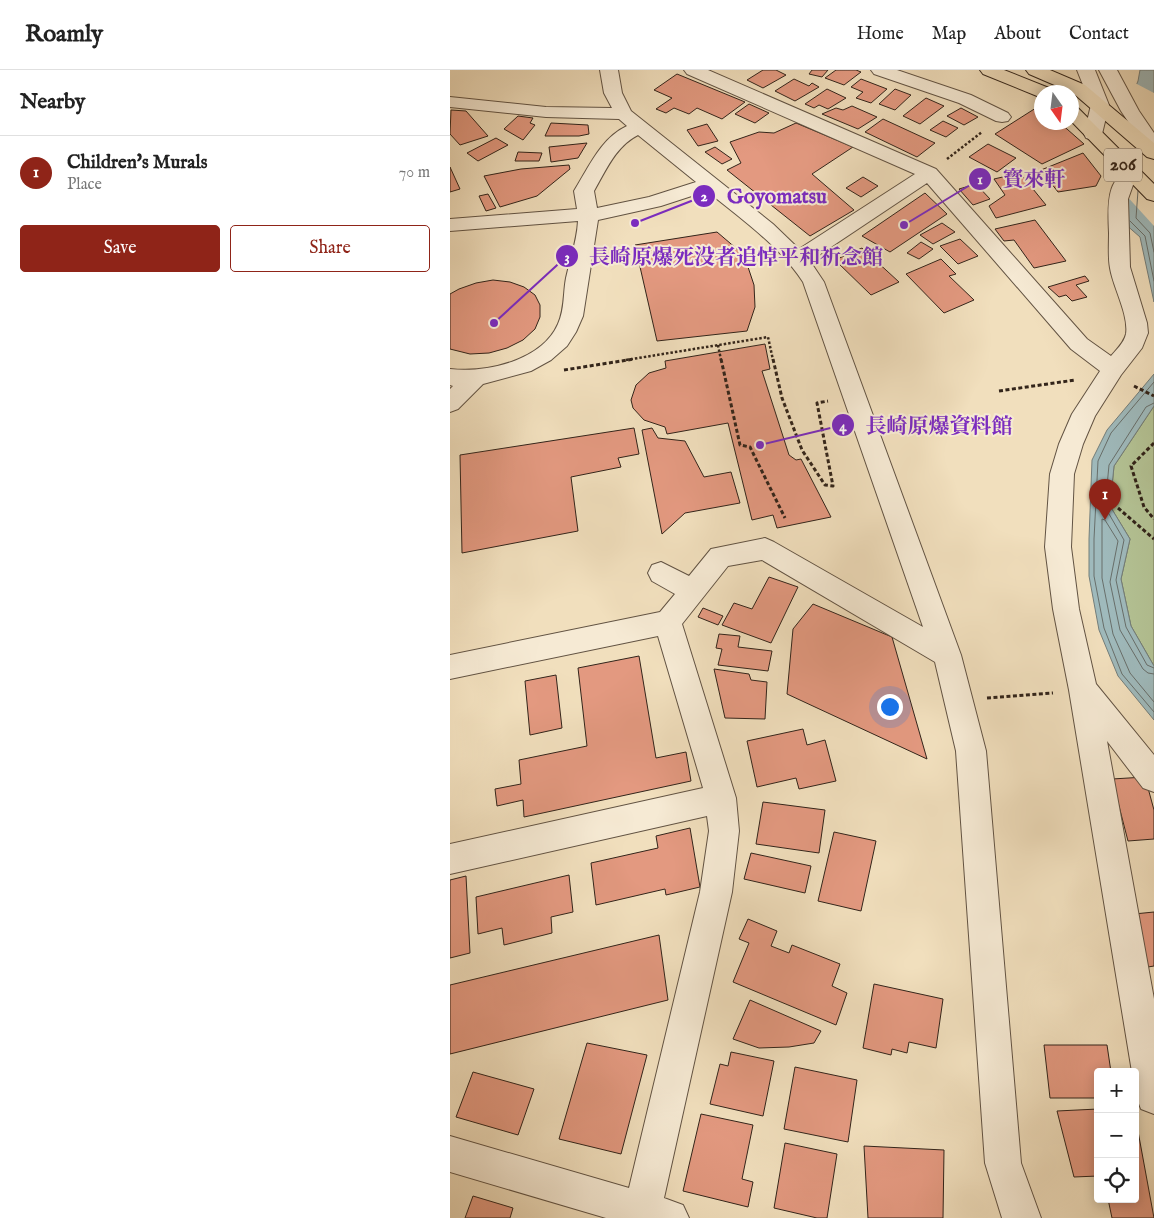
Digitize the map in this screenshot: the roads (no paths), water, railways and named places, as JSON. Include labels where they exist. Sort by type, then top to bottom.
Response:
[{"type":"highway","points":[[989,70],[1034,89]]},
{"type":"highway","name":"206","points":[[1035,70],[1079,89],[1154,153]]},
{"type":"highway","name":"206","points":[[1079,119],[1154,195]]},
{"type":"street","points":[[609,70],[613,93],[624,114],[766,229],[798,259],[813,282],[947,656],[971,751],[1003,1163],[1022,1218]]},
{"type":"street","points":[[693,70],[929,173],[1079,344],[1117,376]]},
{"type":"street","points":[[880,70],[964,99],[1002,117]]},
{"type":"street","points":[[1086,70],[1100,105],[1093,134]]},
{"type":"street","points":[[1108,70],[1130,111],[1154,147]]},
{"type":"street","points":[[450,102],[546,112],[624,114]]},
{"type":"street","points":[[450,377],[476,377],[509,370],[532,362],[551,348],[562,336],[570,321],[588,216],[584,198],[588,185],[612,145],[621,136],[640,127]]},
{"type":"street","points":[[798,259],[929,173]]},
{"type":"street","points":[[1136,178],[1126,181],[1121,187],[1118,199],[1120,266],[1137,333],[1134,344],[1117,376],[1084,414],[1070,444],[1062,474],[1058,547],[1066,608],[1083,690],[1154,1096]]},
{"type":"street","points":[[450,225],[588,216],[628,209],[709,184]]},
{"type":"street","points":[[450,403],[476,377]]},
{"type":"street","points":[[450,667],[668,622],[720,557],[765,549],[947,656]]},
{"type":"street","points":[[661,573],[693,591]]},
{"type":"street","points":[[450,1154],[651,1215],[716,892],[724,831],[721,798],[668,622]]},
{"type":"street","points":[[1083,690],[1154,778]]},
{"type":"street","points":[[450,859],[721,798]]},
{"type":"water","points":[[1140,70],[1154,70],[1154,302],[1140,237],[1124,223],[1135,88]]},
{"type":"water","points":[[1154,374],[1154,406],[1114,466],[1110,506],[1130,539],[1121,579],[1131,626],[1154,666],[1154,720],[1118,676],[1099,630],[1089,576],[1089,539],[1092,460],[1107,430]]},
{"type":"place","name":"Goyomatsu","points":[[635,223]]},
{"type":"place","name":"寳來軒","points":[[904,225]]},
{"type":"place","name":"長崎原爆死没者追悼平和祈念館","points":[[494,323]]},
{"type":"place","name":"長崎原爆資料館","points":[[760,445]]},
{"type":"place","name":"Children's Murals","points":[[1105,520]]}]
